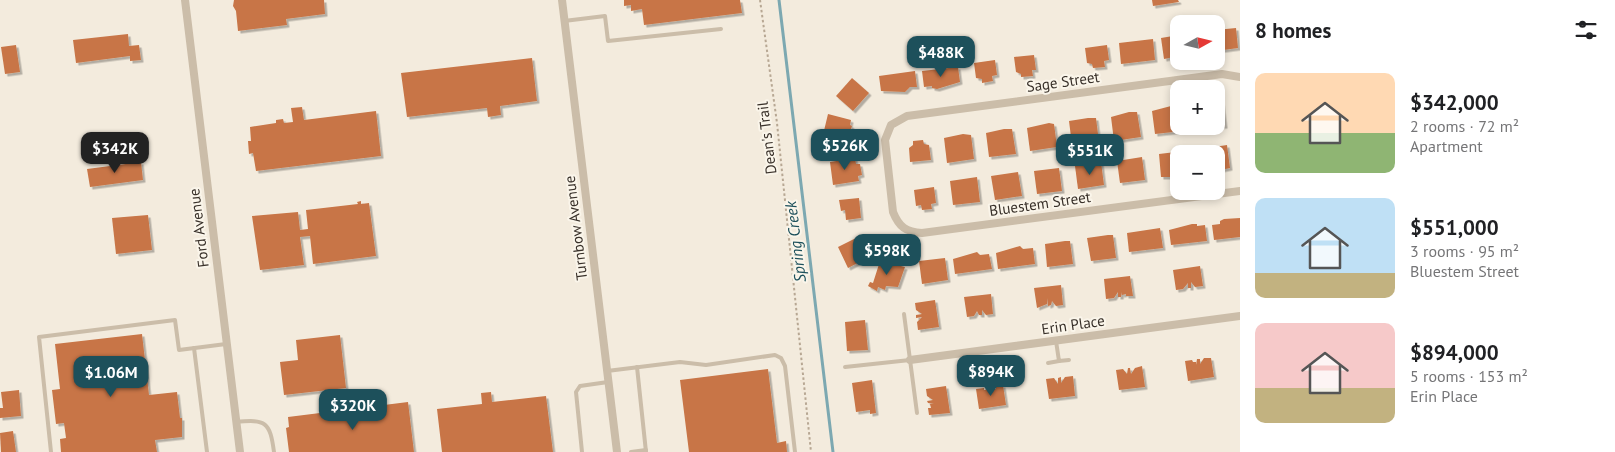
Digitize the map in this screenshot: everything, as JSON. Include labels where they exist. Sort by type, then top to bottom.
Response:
[{"type":"street","name":"Ford Avenue","points":[[185,0],[240,452]]},
{"type":"street","name":"Turnbow Avenue","points":[[562,0],[617,452]]},
{"type":"street","name":"Sage Street","points":[[904,229],[897,223],[893,212],[885,140],[891,125],[907,116],[1222,74],[1240,77]]},
{"type":"street","name":"Bluestem Street","points":[[904,229],[922,234],[1240,191]]},
{"type":"street","name":"Erin Place","points":[[910,360],[1240,316]]},
{"type":"lane","points":[[564,21],[605,16],[608,41],[720,29]]},
{"type":"lane","points":[[904,314],[917,413]]},
{"type":"lane","points":[[51,452],[39,337],[175,320],[179,350],[227,344]]},
{"type":"lane","points":[[1056,341],[1059,361]]},
{"type":"lane","points":[[194,348],[208,452]]},
{"type":"lane","points":[[607,371],[680,362],[706,365],[775,355],[781,358],[785,366],[795,452]]},
{"type":"lane","points":[[845,368],[910,360]]},
{"type":"lane","points":[[1048,363],[1069,360]]},
{"type":"lane","points":[[632,452],[646,451],[637,367]]},
{"type":"lane","points":[[582,452],[576,392],[580,386],[608,382]]},
{"type":"lane","points":[[236,422],[255,420],[268,426],[271,431],[274,452]]},
{"type":"path","name":"Dean's Trail","points":[[760,0],[777,123],[811,452]]},
{"type":"building","points":[[234,0],[324,0],[325,14],[286,19],[287,25],[238,31],[236,11],[233,6]]},
{"type":"building","points":[[624,0],[740,0],[742,13],[644,25],[642,9],[631,11],[631,5],[624,6]]},
{"type":"building","points":[[1152,0],[1178,0],[1179,2],[1153,6]]},
{"type":"building","points":[[1236,28],[1238,48],[1225,50],[1225,29]]},
{"type":"building","points":[[128,34],[129,46],[139,45],[141,60],[130,61],[130,56],[76,63],[73,40]]},
{"type":"building","points":[[1170,36],[1170,58],[1164,59],[1161,38]]},
{"type":"building","points":[[1153,39],[1155,60],[1121,64],[1119,43]]},
{"type":"building","points":[[16,45],[20,72],[5,74],[1,47]]},
{"type":"building","points":[[1107,45],[1109,60],[1104,61],[1105,67],[1093,68],[1092,64],[1087,63],[1085,48]]},
{"type":"building","points":[[1034,55],[1036,70],[1032,70],[1033,76],[1021,77],[1021,74],[1016,72],[1014,57]]},
{"type":"building","points":[[532,58],[537,101],[500,106],[501,115],[488,117],[487,108],[407,117],[401,73]]},
{"type":"building","points":[[995,60],[997,75],[992,76],[993,81],[982,83],[982,79],[976,78],[974,63]]},
{"type":"building","points":[[958,67],[960,82],[937,89],[932,88],[932,86],[924,87],[922,71]]},
{"type":"building","points":[[915,71],[917,87],[910,87],[905,92],[881,91],[879,76]]},
{"type":"building","points":[[852,78],[869,93],[853,111],[836,96]]},
{"type":"building","points":[[1170,106],[1170,132],[1155,134],[1152,111]]},
{"type":"building","points":[[302,107],[304,120],[376,111],[381,156],[256,171],[253,153],[249,154],[248,141],[251,141],[250,127],[276,123],[276,120],[283,119],[284,123],[293,122],[291,108]]},
{"type":"building","points":[[1129,112],[1137,112],[1141,137],[1114,141],[1111,117]]},
{"type":"building","points":[[828,114],[851,120],[850,125],[852,126],[845,145],[822,139]]},
{"type":"building","points":[[1096,118],[1099,142],[1072,145],[1069,121]]},
{"type":"building","points":[[1049,123],[1054,124],[1057,147],[1030,151],[1027,128]]},
{"type":"building","points":[[1012,129],[1016,154],[989,157],[986,133]]},
{"type":"building","points":[[963,134],[971,135],[974,159],[947,163],[944,138]]},
{"type":"building","points":[[923,140],[924,144],[929,145],[931,160],[910,162],[909,148],[913,145],[913,141]]},
{"type":"building","points":[[1225,145],[1227,145],[1230,168],[1225,169]]},
{"type":"building","points":[[1170,153],[1170,177],[1161,177],[1159,154]]},
{"type":"building","points":[[1142,157],[1145,180],[1120,183],[1117,161]]},
{"type":"building","points":[[855,158],[856,164],[860,164],[862,175],[858,176],[859,181],[833,185],[830,162]]},
{"type":"building","points":[[141,162],[143,180],[90,187],[87,169]]},
{"type":"building","points":[[1101,162],[1104,185],[1078,189],[1075,166]]},
{"type":"building","points":[[1059,168],[1062,191],[1037,194],[1034,171]]},
{"type":"building","points":[[1018,172],[1022,196],[995,200],[991,176]]},
{"type":"building","points":[[977,177],[980,202],[953,205],[950,181]]},
{"type":"building","points":[[934,187],[936,203],[931,204],[932,209],[922,210],[921,205],[916,206],[914,190]]},
{"type":"building","points":[[859,198],[861,218],[846,220],[845,210],[841,211],[839,200]]},
{"type":"building","points":[[361,201],[361,204],[369,203],[376,256],[313,264],[310,236],[300,237],[304,265],[260,270],[252,216],[298,212],[300,230],[308,229],[306,210],[358,204],[357,202]]},
{"type":"building","points":[[148,215],[152,250],[116,254],[112,218]]},
{"type":"building","points":[[1240,218],[1240,237],[1214,240],[1212,225],[1220,224],[1220,221],[1224,219]]},
{"type":"building","points":[[1197,224],[1197,226],[1205,225],[1207,241],[1171,245],[1169,230]]},
{"type":"building","points":[[1160,228],[1163,248],[1129,252],[1127,233]]},
{"type":"building","points":[[1113,235],[1116,258],[1091,261],[1087,238]]},
{"type":"building","points":[[860,236],[862,239],[865,237],[872,251],[869,253],[871,256],[848,268],[838,247]]},
{"type":"building","points":[[1070,241],[1073,264],[1047,267],[1045,244]]},
{"type":"building","points":[[1020,246],[1023,249],[1033,248],[1035,264],[998,269],[996,253]]},
{"type":"building","points":[[977,252],[980,255],[989,254],[992,269],[955,274],[953,259]]},
{"type":"building","points":[[945,258],[948,280],[922,284],[919,261]]},
{"type":"building","points":[[880,261],[905,267],[898,287],[886,286],[885,290],[878,287],[877,291],[868,286],[870,282],[873,283]]},
{"type":"building","points":[[1200,266],[1203,286],[1195,287],[1191,282],[1191,288],[1188,288],[1188,283],[1183,289],[1176,290],[1173,270]]},
{"type":"building","points":[[1130,276],[1133,296],[1122,295],[1122,292],[1121,297],[1118,297],[1118,292],[1114,298],[1106,299],[1104,279]]},
{"type":"building","points":[[1061,285],[1063,305],[1056,306],[1052,301],[1051,305],[1048,306],[1047,298],[1047,304],[1037,308],[1034,288]]},
{"type":"building","points":[[991,294],[993,314],[986,315],[982,310],[982,315],[979,315],[977,311],[974,316],[967,317],[964,297]]},
{"type":"building","points":[[935,300],[939,327],[918,330],[917,322],[922,317],[916,318],[916,315],[922,314],[916,310],[915,303]]},
{"type":"building","points":[[865,320],[868,350],[847,351],[845,322]]},
{"type":"building","points":[[142,334],[149,395],[177,392],[180,418],[182,418],[182,437],[155,440],[157,452],[61,452],[60,439],[66,438],[64,423],[56,424],[52,390],[60,389],[55,344]]},
{"type":"building","points":[[340,335],[346,388],[284,395],[280,362],[298,360],[296,340]]},
{"type":"building","points":[[1204,358],[1211,358],[1214,377],[1188,381],[1185,361],[1192,360],[1196,362],[1196,365],[1197,359],[1200,359],[1200,364]]},
{"type":"building","points":[[1142,366],[1145,387],[1119,390],[1116,370],[1123,369],[1127,374],[1128,368],[1130,368],[1131,374],[1135,368]]},
{"type":"building","points":[[768,369],[777,443],[786,441],[787,452],[689,452],[680,380]]},
{"type":"building","points":[[1073,376],[1075,396],[1049,399],[1046,379],[1054,378],[1058,384],[1058,378],[1061,377],[1061,383],[1065,377]]},
{"type":"building","points":[[872,380],[876,413],[870,414],[870,410],[856,412],[852,383]]},
{"type":"building","points":[[1003,385],[1006,405],[979,409],[976,389],[988,389],[988,393],[989,387],[991,387],[992,392],[993,389],[996,389],[996,386]]},
{"type":"building","points":[[946,386],[950,413],[929,415],[928,408],[931,408],[930,404],[934,404],[928,403],[927,401],[933,400],[927,396],[926,389]]},
{"type":"building","points":[[19,390],[21,416],[0,418],[0,408],[3,408],[1,392]]},
{"type":"building","points":[[491,392],[492,402],[546,396],[553,452],[442,452],[437,409],[482,404],[481,393]]},
{"type":"building","points":[[408,402],[414,452],[289,452],[286,428],[289,427],[288,417]]},
{"type":"building","points":[[13,431],[16,452],[1,452],[0,433]]},
{"type":"waterway","name":"Spring Creek","points":[[779,0],[833,452]]}]
